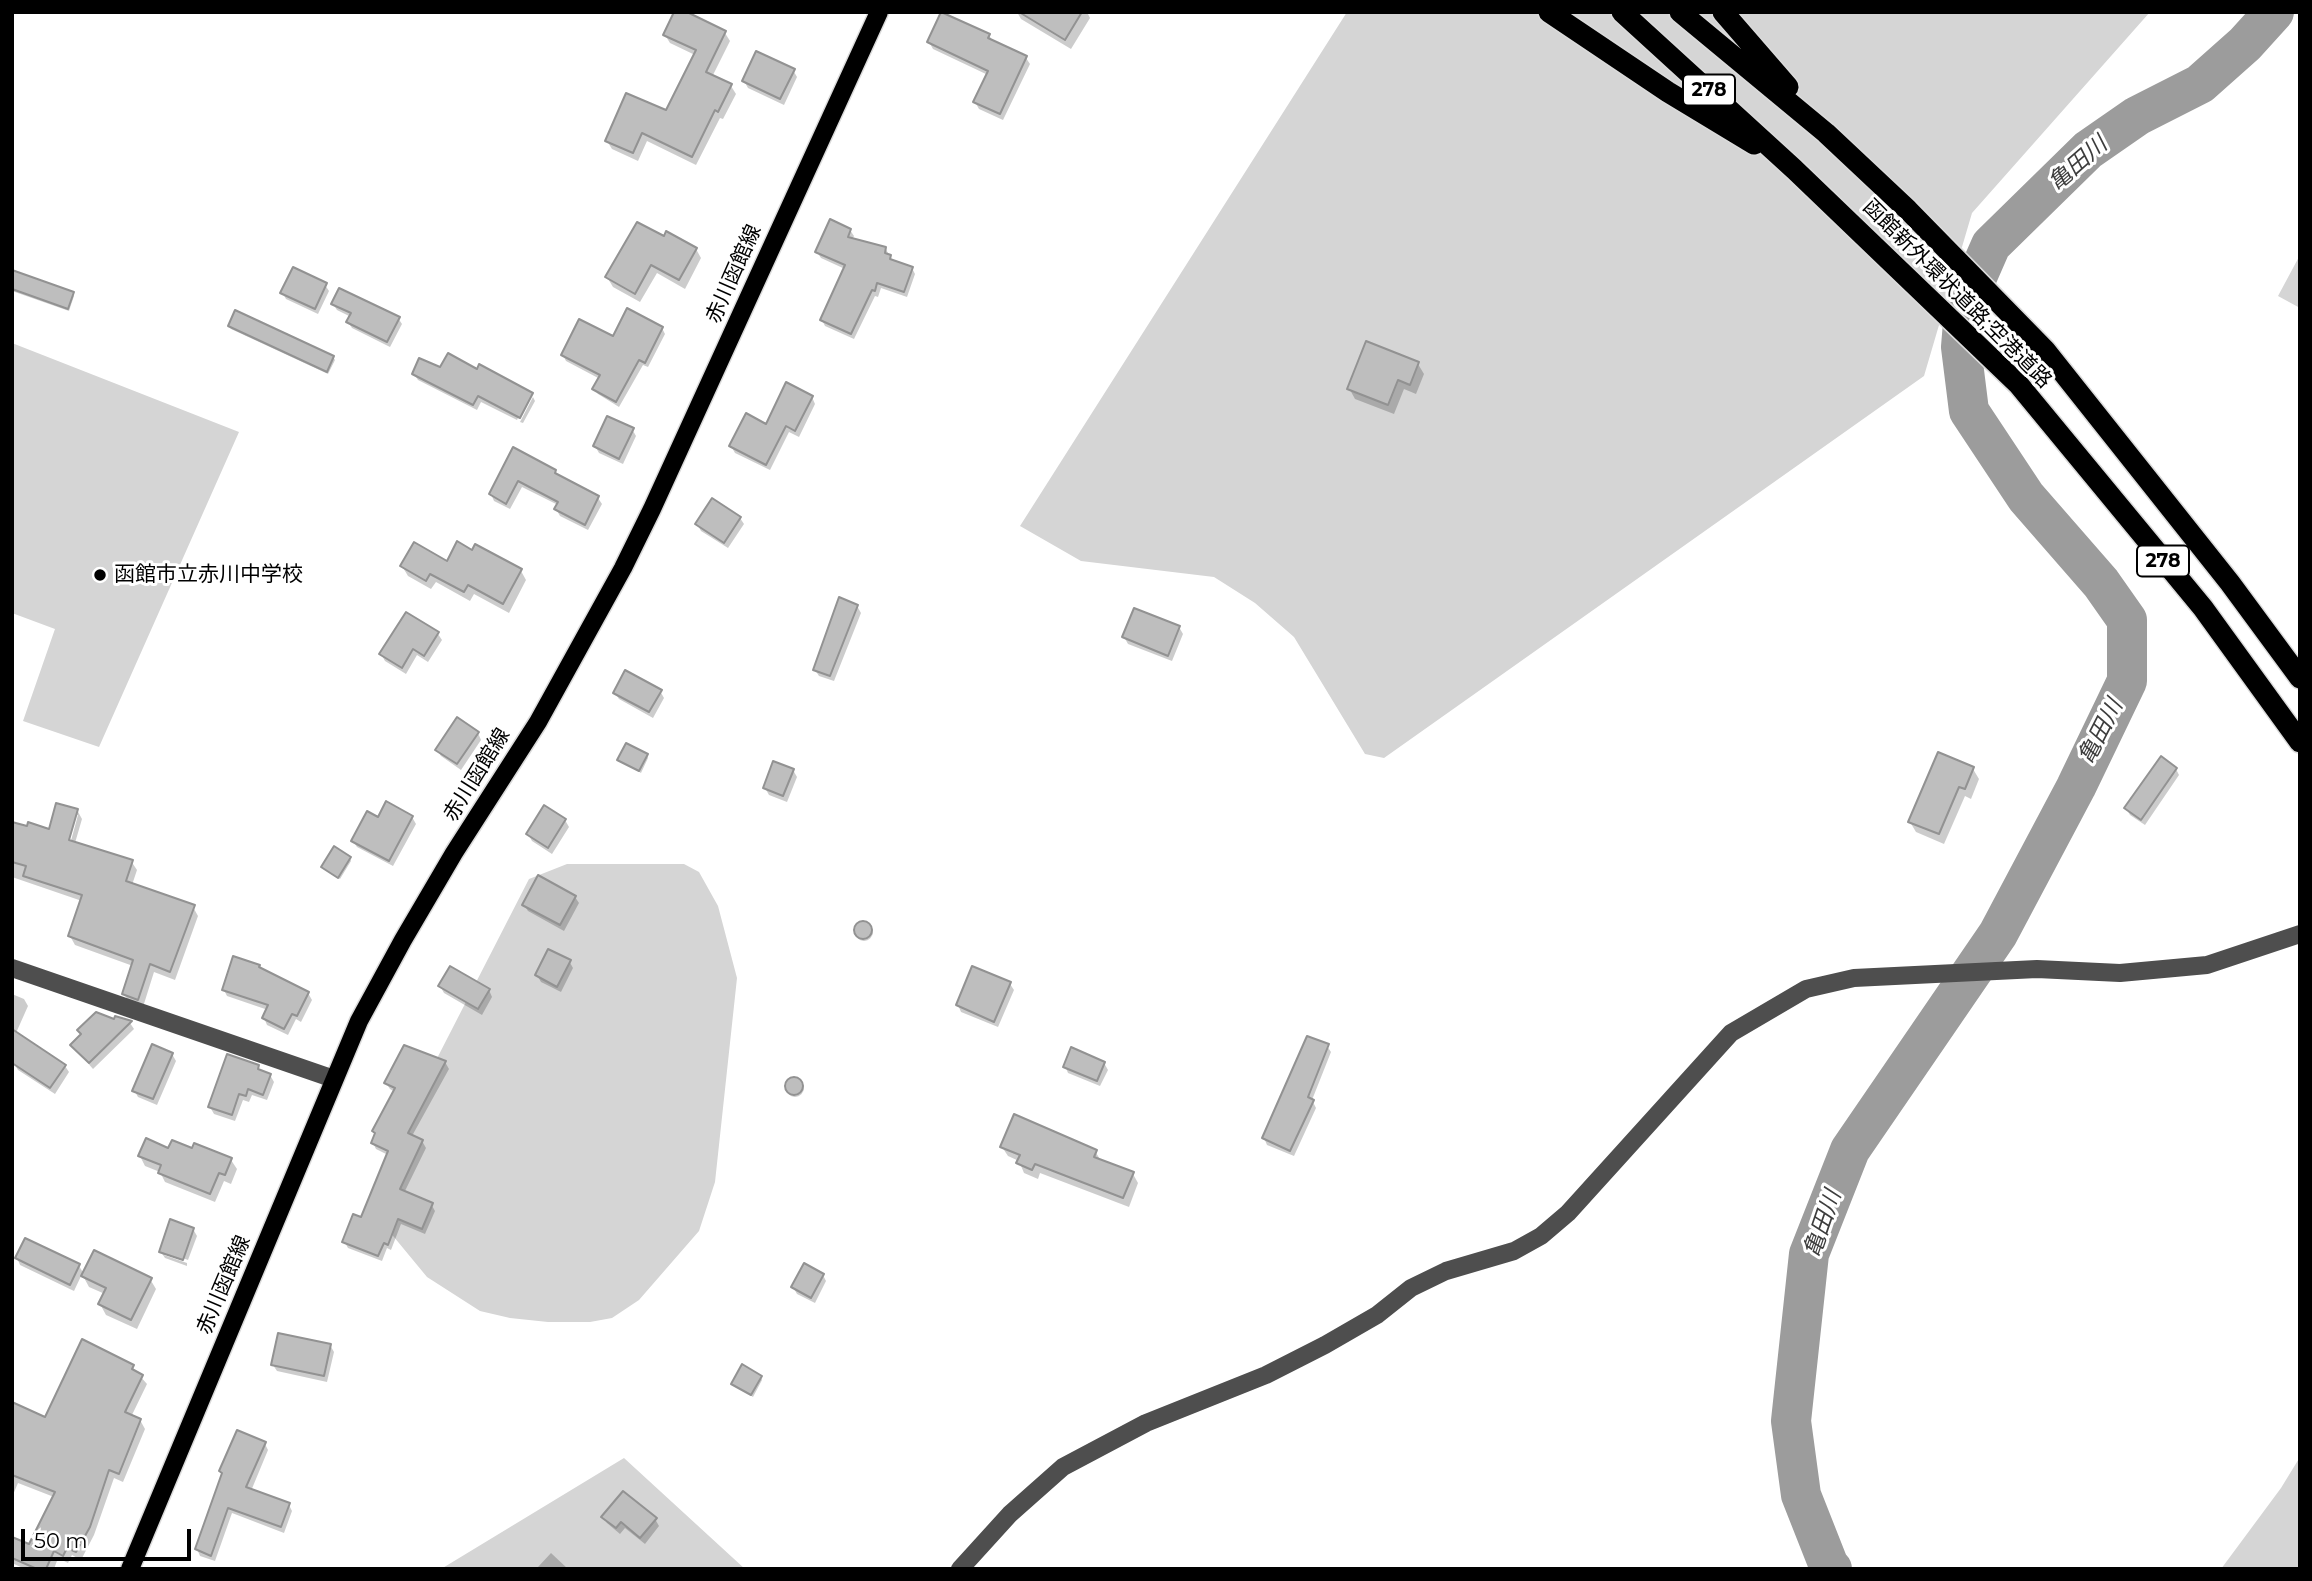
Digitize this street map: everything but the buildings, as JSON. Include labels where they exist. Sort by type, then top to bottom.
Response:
[{"type":"highway","points":[[1549,12],[1668,92],[1794,169]]},
{"type":"highway","name":"函館新外環状道路;空港道路","points":[[1622,12],[1794,169],[2019,385],[2203,608],[2300,742]]},
{"type":"highway","name":"函館新外環状道路;空港道路","points":[[1680,12],[1826,132],[2045,350],[2230,583],[2300,678]]},
{"type":"highway","points":[[1723,12],[1826,132]]},
{"type":"main road","name":"赤川函館線","points":[[130,1569],[359,1021],[454,853],[538,722],[623,568],[879,12]]},
{"type":"street","points":[[960,1569],[1010,1514],[1063,1467],[1146,1423],[1266,1375],[1325,1345],[1377,1315],[1412,1288],[1446,1271],[1514,1251],[1541,1236],[1568,1213],[1731,1033],[1806,989],[1854,978],[2036,969],[2120,973],[2207,965],[2300,934]]},
{"type":"street","points":[[12,968],[334,1079]]},
{"type":"shaded area","points":[[1347,12],[2150,12],[1972,213],[1924,376],[1384,758],[1365,754],[1294,637],[1255,603],[1214,577],[1081,561],[1020,526]]},
{"type":"shaded area","points":[[2300,255],[2300,308],[2278,296]]},
{"type":"shaded area","name":"函館市立赤川中学校","points":[[12,343],[239,432],[99,747],[23,721],[55,629],[12,613]]},
{"type":"shaded area","points":[[567,864],[684,864],[699,872],[718,906],[737,978],[715,1182],[699,1231],[639,1300],[612,1318],[590,1322],[548,1322],[510,1318],[480,1311],[427,1277],[389,1231],[389,1152],[529,879]]},
{"type":"shaded area","points":[[2300,1457],[2300,1569],[2221,1569],[2281,1488]]},
{"type":"shaded area","points":[[624,1458],[745,1569],[441,1569]]},
{"type":"waterway","name":"亀田川","points":[[1832,1569],[1801,1495],[1791,1421],[1809,1254],[1850,1150],[1998,934],[2076,787],[2127,681],[2127,620],[2101,583],[2026,497],[1969,411],[1961,347],[1970,293],[1991,245],[2088,150],[2137,116],[2200,84],[2245,44],[2274,12]]},
{"type":"place","name":"函館市立赤川中学校","points":[[100,575]]}]
